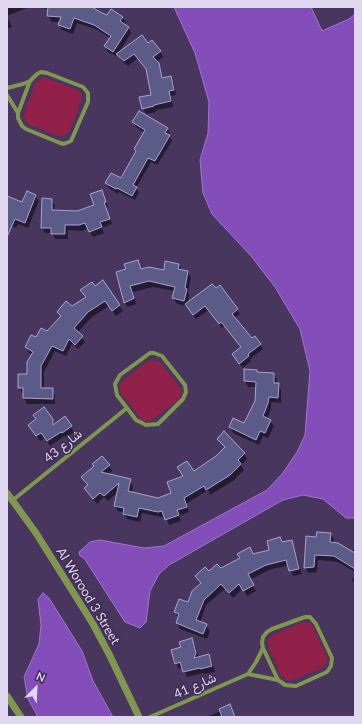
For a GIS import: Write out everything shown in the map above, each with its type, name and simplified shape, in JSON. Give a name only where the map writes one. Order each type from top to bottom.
[{"type":"street","points":[[7,95],[18,113],[20,122],[26,129],[64,144],[72,141],[74,138],[88,102],[88,94],[83,87],[46,73],[36,74],[30,81],[18,113]]},
{"type":"street","points":[[7,88],[30,81]]},
{"type":"street","points":[[154,352],[159,354],[185,385],[186,396],[158,424],[152,425],[141,423],[136,420],[127,408],[117,395],[115,384],[117,379],[120,374],[146,355],[154,352]]},
{"type":"street","name":"شارع 43","points":[[12,500],[127,408]]},
{"type":"street","name":"Al Worood 3 Street","points":[[7,493],[36,533],[93,624],[139,717]]},
{"type":"street","points":[[263,648],[248,674],[278,680],[285,685],[296,686],[327,672],[332,662],[332,658],[314,620],[305,617],[267,632],[263,637],[263,648],[278,680]]},
{"type":"street","name":"شارع 41","points":[[150,717],[248,674]]},
{"type":"street","points":[[7,696],[22,717]]},
{"type":"shaded area","points":[[174,7],[311,7],[322,31],[349,19],[355,14],[355,518],[346,518],[323,499],[303,495],[283,500],[169,565],[159,574],[150,591],[146,622],[140,628],[125,622],[84,558],[80,556],[79,552],[90,542],[100,540],[144,548],[164,546],[267,490],[282,474],[297,452],[305,435],[310,371],[300,329],[275,287],[251,256],[212,214],[203,193],[200,160],[208,133],[209,102],[195,53]]},
{"type":"shaded area","points":[[42,78],[46,78],[78,90],[81,93],[81,102],[70,130],[63,136],[58,136],[28,124],[23,117],[35,83]]},
{"type":"shaded area","points":[[152,360],[160,362],[181,389],[182,393],[177,401],[153,419],[144,421],[120,392],[120,383],[148,361]]},
{"type":"shaded area","points":[[43,593],[49,598],[82,651],[93,681],[113,717],[36,717],[37,715],[28,699],[24,677],[39,644],[41,625],[38,599]]},
{"type":"shaded area","points":[[302,622],[310,623],[313,626],[327,657],[327,661],[322,668],[290,681],[281,676],[268,646],[268,642],[269,638],[273,635]]},
{"type":"building","points":[[48,7],[92,7],[107,15],[111,9],[123,17],[120,21],[129,27],[113,52],[104,46],[111,36],[94,25],[74,18],[70,29],[58,25],[61,17],[47,16]]},
{"type":"building","points":[[142,35],[148,43],[152,40],[161,51],[153,57],[159,63],[162,78],[171,76],[174,90],[169,91],[171,101],[142,109],[139,97],[151,95],[146,69],[134,54],[124,61],[116,54]]},
{"type":"building","points":[[139,111],[168,128],[165,133],[170,135],[155,161],[148,158],[133,185],[137,187],[132,196],[105,183],[111,173],[121,178],[136,151],[134,149],[145,130],[132,122]]},
{"type":"building","points":[[102,190],[106,202],[104,202],[110,219],[100,222],[102,227],[89,232],[85,223],[79,225],[65,225],[65,234],[51,234],[51,228],[41,228],[42,198],[52,199],[52,210],[77,211],[94,205],[90,194]]},
{"type":"building","points":[[27,191],[36,195],[25,223],[15,219],[7,237],[7,196],[22,202]]},
{"type":"building","points":[[138,260],[141,269],[149,267],[164,270],[165,261],[179,264],[178,269],[188,271],[185,288],[187,289],[184,301],[172,298],[175,287],[149,281],[130,286],[134,298],[124,303],[116,272],[126,269],[124,264]]},
{"type":"building","points":[[103,280],[120,305],[112,311],[105,301],[88,312],[74,328],[83,336],[75,345],[69,339],[63,351],[52,346],[41,366],[41,388],[53,388],[53,399],[23,398],[23,388],[18,388],[18,374],[27,374],[27,362],[33,352],[25,347],[31,335],[36,337],[41,328],[47,331],[61,316],[57,312],[66,301],[72,306],[86,297],[80,290],[92,282],[95,286]]},
{"type":"building","points":[[212,284],[216,288],[220,285],[238,309],[232,314],[252,338],[255,336],[261,344],[248,354],[249,356],[239,364],[232,354],[241,347],[221,322],[219,324],[205,306],[193,315],[185,304]]},
{"type":"building","points":[[244,369],[257,370],[257,372],[274,373],[274,383],[279,383],[278,398],[269,397],[263,416],[271,420],[265,433],[260,431],[256,440],[229,427],[233,418],[244,423],[255,401],[256,382],[244,381]]},
{"type":"building","points":[[44,407],[53,419],[53,425],[65,416],[72,426],[47,441],[41,433],[36,436],[28,425],[36,419],[33,415]]},
{"type":"building","points":[[224,431],[245,453],[238,460],[241,464],[230,475],[206,490],[204,486],[184,498],[187,507],[177,510],[179,515],[165,520],[162,511],[158,512],[139,508],[137,517],[123,514],[124,508],[114,506],[119,483],[104,496],[100,493],[93,499],[84,488],[88,485],[81,477],[94,466],[92,464],[102,456],[110,465],[101,472],[131,479],[128,491],[158,498],[171,493],[167,482],[183,476],[177,467],[187,461],[194,471],[216,456],[225,447],[217,439]]},
{"type":"building","points":[[317,532],[331,533],[330,542],[338,543],[355,553],[355,569],[334,556],[315,555],[314,567],[304,568],[306,536],[316,537]]},
{"type":"building","points":[[280,537],[282,542],[292,540],[299,569],[289,571],[286,560],[266,565],[248,574],[254,585],[243,591],[239,584],[229,593],[221,584],[204,600],[196,620],[207,624],[203,634],[176,623],[179,614],[174,612],[179,599],[188,602],[192,591],[201,583],[195,576],[205,567],[209,571],[217,564],[221,568],[240,558],[237,554],[250,547],[253,554],[269,550],[267,541]]},
{"type":"building","points":[[192,638],[196,653],[194,658],[209,654],[212,666],[183,672],[180,662],[175,664],[171,650],[181,647],[179,642]]},
{"type":"building","points":[[230,704],[235,717],[222,717],[219,709]]}]
